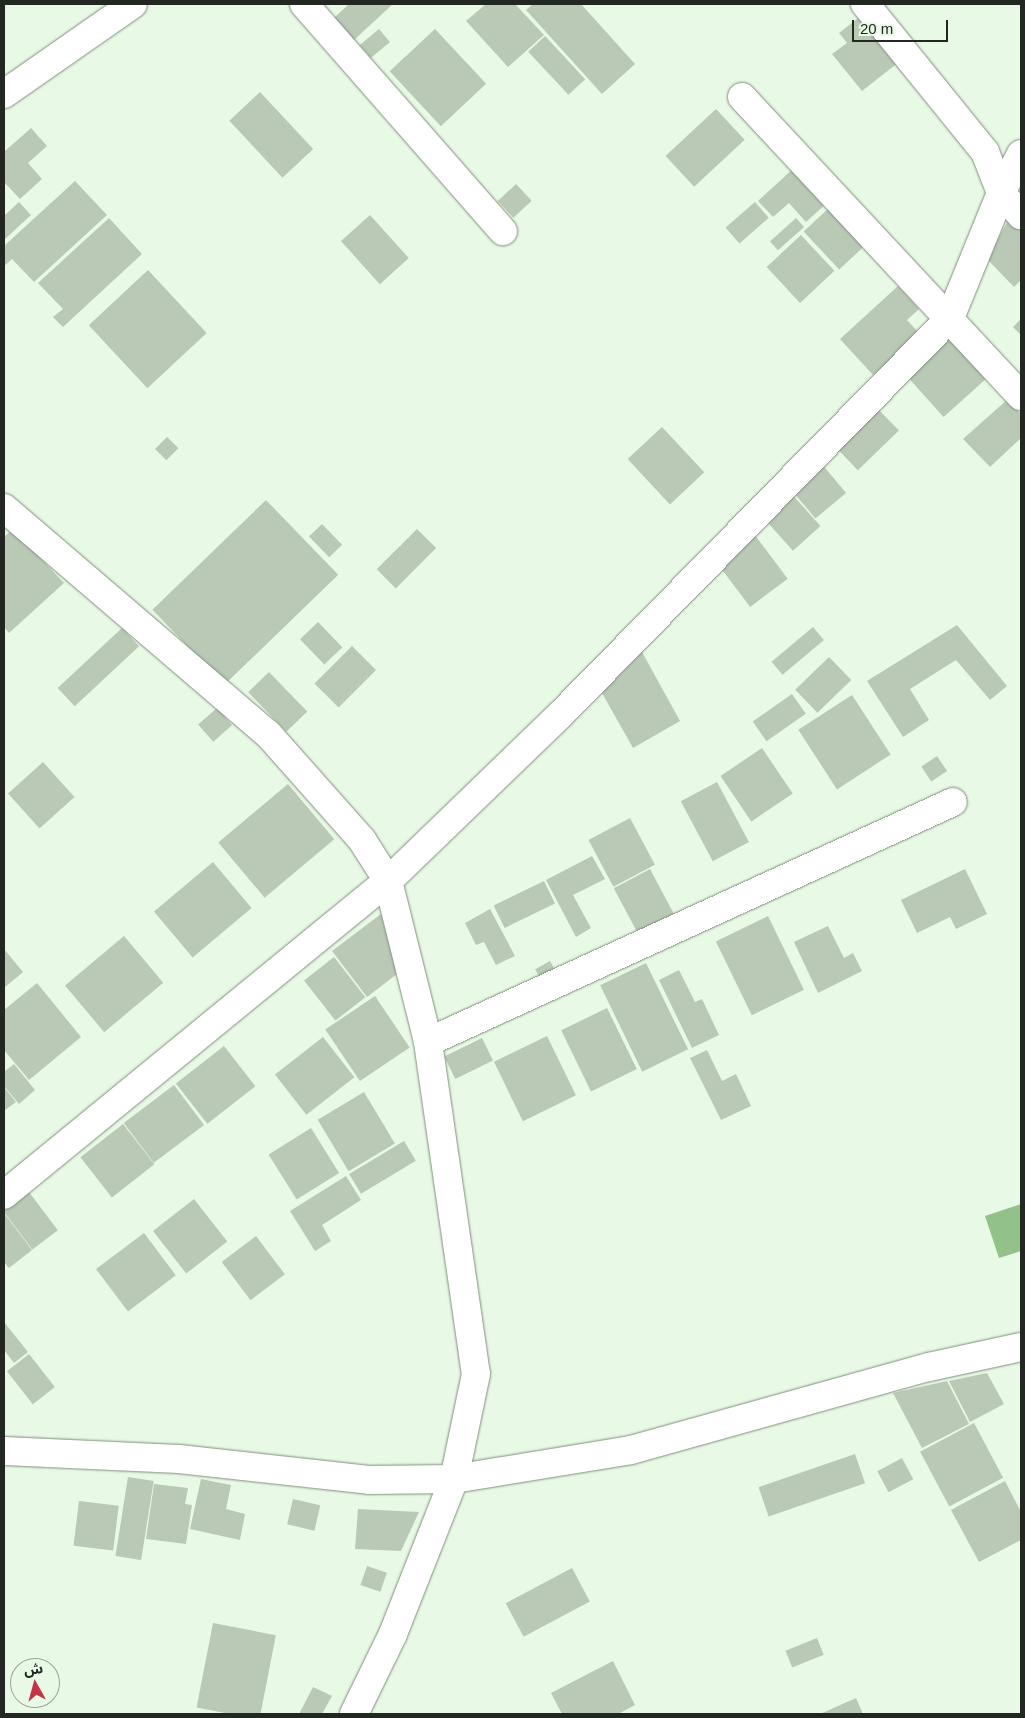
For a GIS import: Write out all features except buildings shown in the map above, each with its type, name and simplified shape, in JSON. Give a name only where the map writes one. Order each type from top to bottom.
[{"type":"street","points":[[4,94],[133,4]]},
{"type":"street","points":[[304,4],[503,231]]},
{"type":"street","points":[[865,4],[986,152],[1001,193],[1021,215]]},
{"type":"street","points":[[742,96],[1021,396]]},
{"type":"street","points":[[4,1195],[388,881],[561,714],[950,318],[1001,193],[1021,154]]},
{"type":"street","points":[[4,508],[268,734],[362,840],[388,881],[428,1042],[476,1374],[454,1479],[393,1634],[354,1714]]},
{"type":"street","points":[[428,1042],[953,802]]},
{"type":"street","points":[[4,1451],[179,1459],[369,1480],[454,1479],[631,1450],[929,1367],[1021,1347]]},
{"type":"shaded area","points":[[1021,1204],[1021,1251],[999,1258],[985,1216]]}]
